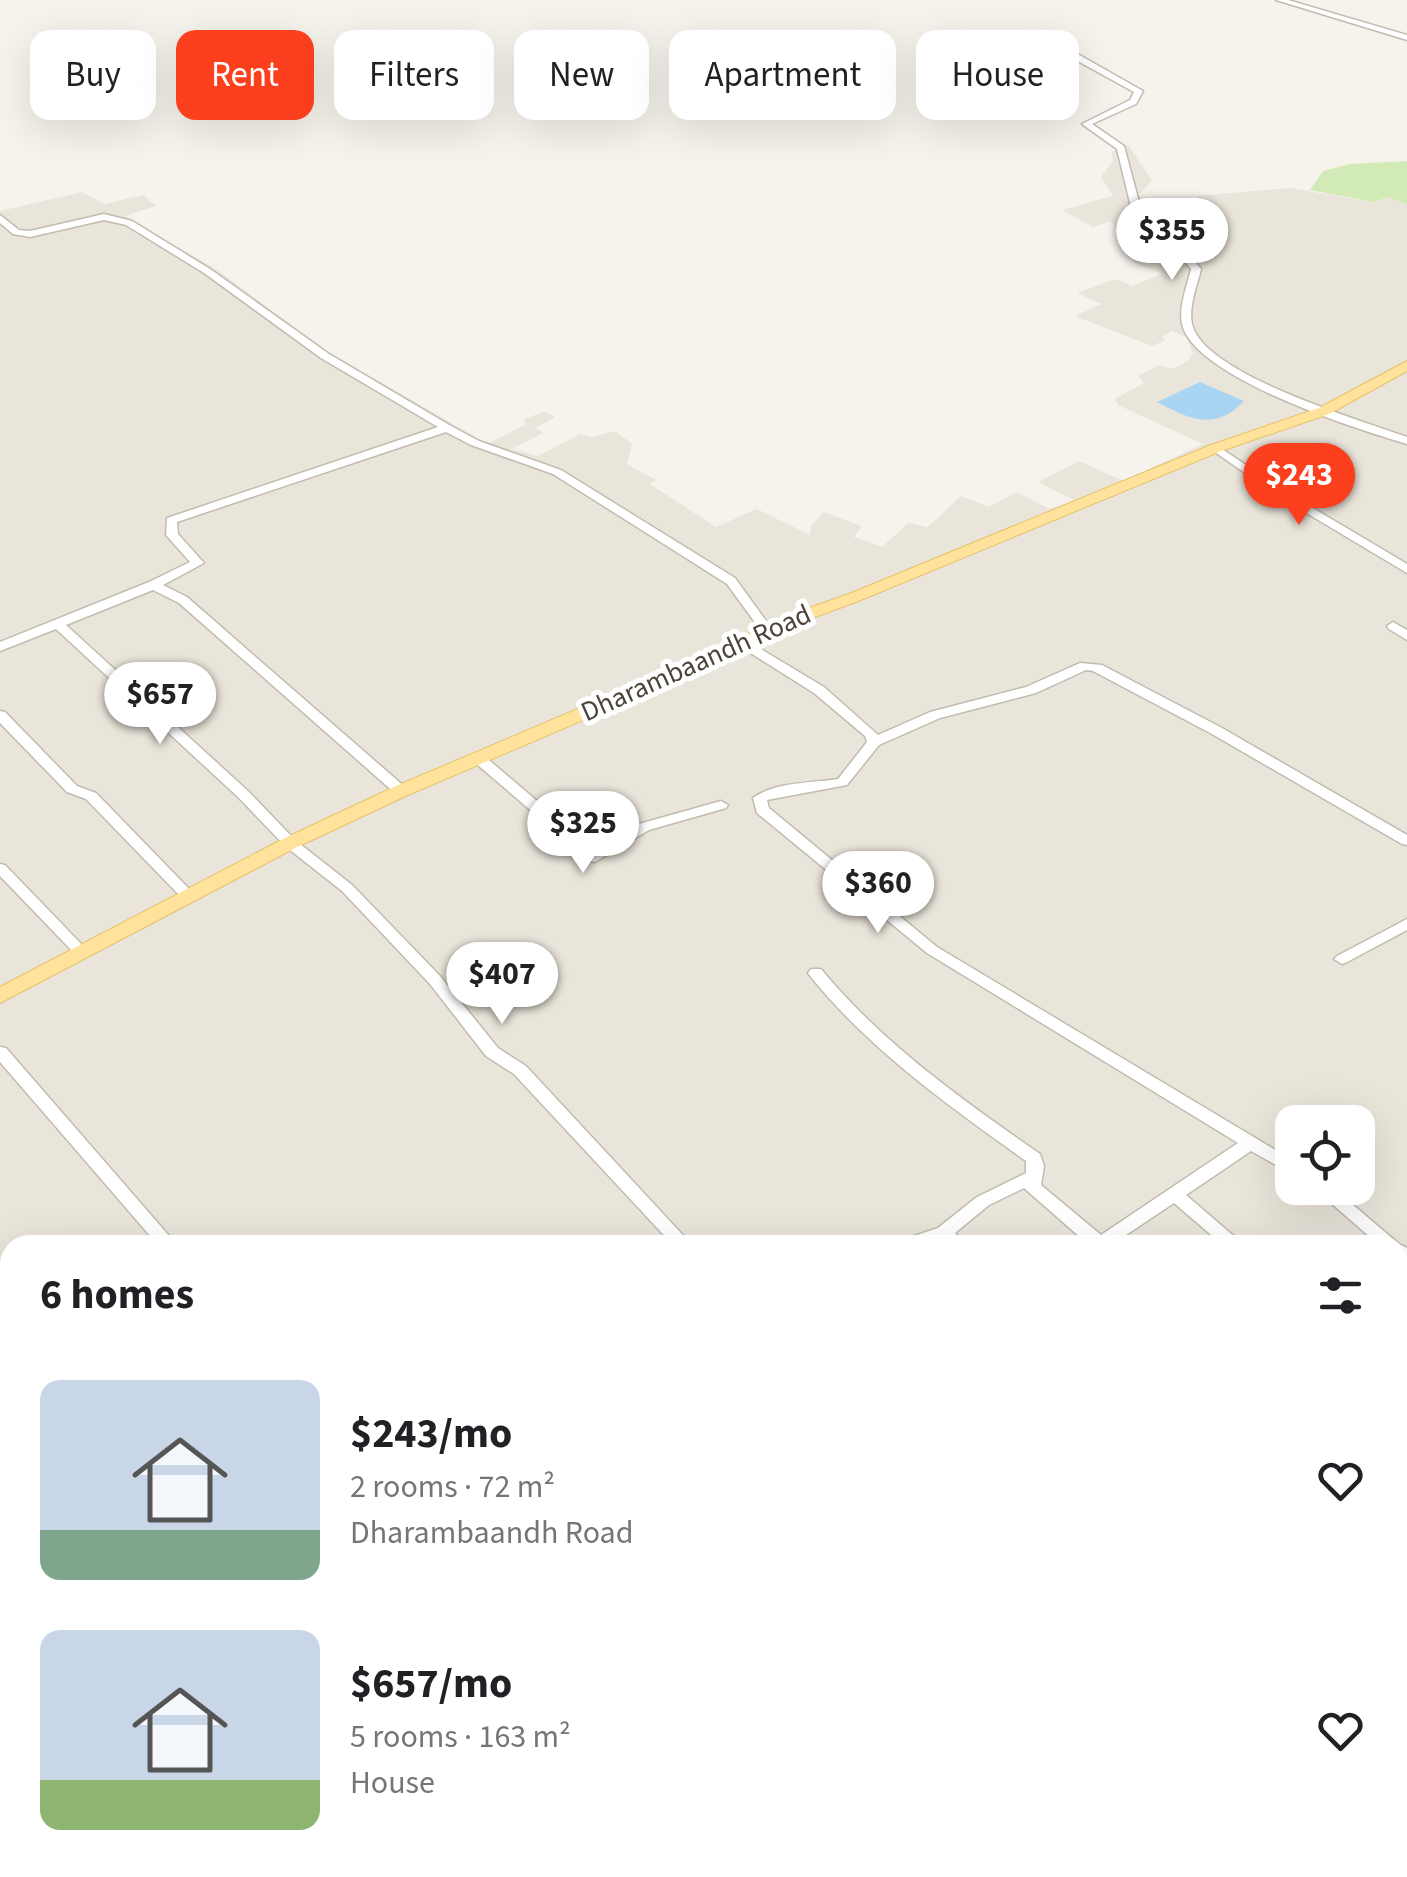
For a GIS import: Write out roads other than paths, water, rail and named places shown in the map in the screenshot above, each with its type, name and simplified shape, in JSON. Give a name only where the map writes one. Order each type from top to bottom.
[{"type":"main road","name":"Dharambaandh Road","points":[[0,996],[290,843],[400,791],[746,644],[766,629],[856,597],[1216,448],[1324,410],[1407,366]]},
{"type":"street","points":[[1280,0],[1407,38]]},
{"type":"street","points":[[1079,58],[1139,91],[1133,102],[1086,124],[1121,148],[1136,207],[1196,269],[1187,306],[1189,330],[1201,349],[1233,372],[1407,441]]},
{"type":"street","points":[[0,218],[16,232],[30,234],[104,216],[129,223],[207,271],[325,356],[446,428],[475,443],[557,472],[690,554],[731,581],[766,629]]},
{"type":"street","points":[[0,648],[153,585],[198,562],[172,535],[171,520],[446,428]]},
{"type":"street","points":[[1216,448],[1282,494],[1407,569]]},
{"type":"street","points":[[153,585],[182,600],[400,791]]},
{"type":"street","points":[[57,624],[244,794],[290,843],[347,888],[435,980],[492,1052],[520,1070],[674,1235]]},
{"type":"street","points":[[1393,626],[1407,636]]},
{"type":"street","points":[[746,644],[819,690],[871,734],[874,742]]},
{"type":"street","points":[[1275,1157],[947,960],[850,886],[762,810],[760,798],[842,782],[874,742],[935,715],[1031,690],[1085,666],[1097,668],[1217,730],[1407,841]]},
{"type":"street","points":[[0,715],[72,789],[91,796],[189,897]]},
{"type":"street","points":[[478,758],[595,858],[644,828],[720,805]]},
{"type":"street","points":[[0,868],[82,953]]},
{"type":"street","points":[[1342,959],[1407,924]]},
{"type":"street","points":[[816,973],[842,1005],[950,1099],[1034,1158],[1032,1187],[1088,1235]]},
{"type":"street","points":[[0,1052],[159,1235]]},
{"type":"street","points":[[1115,1235],[1252,1142]]},
{"type":"street","points":[[953,1235],[983,1201],[1031,1178]]},
{"type":"street","points":[[1174,1194],[1223,1235]]},
{"type":"street","points":[[1343,1205],[1380,1235]]},
{"type":"water","points":[[1200,382],[1244,401],[1223,417],[1212,419],[1191,417],[1157,402]]}]
